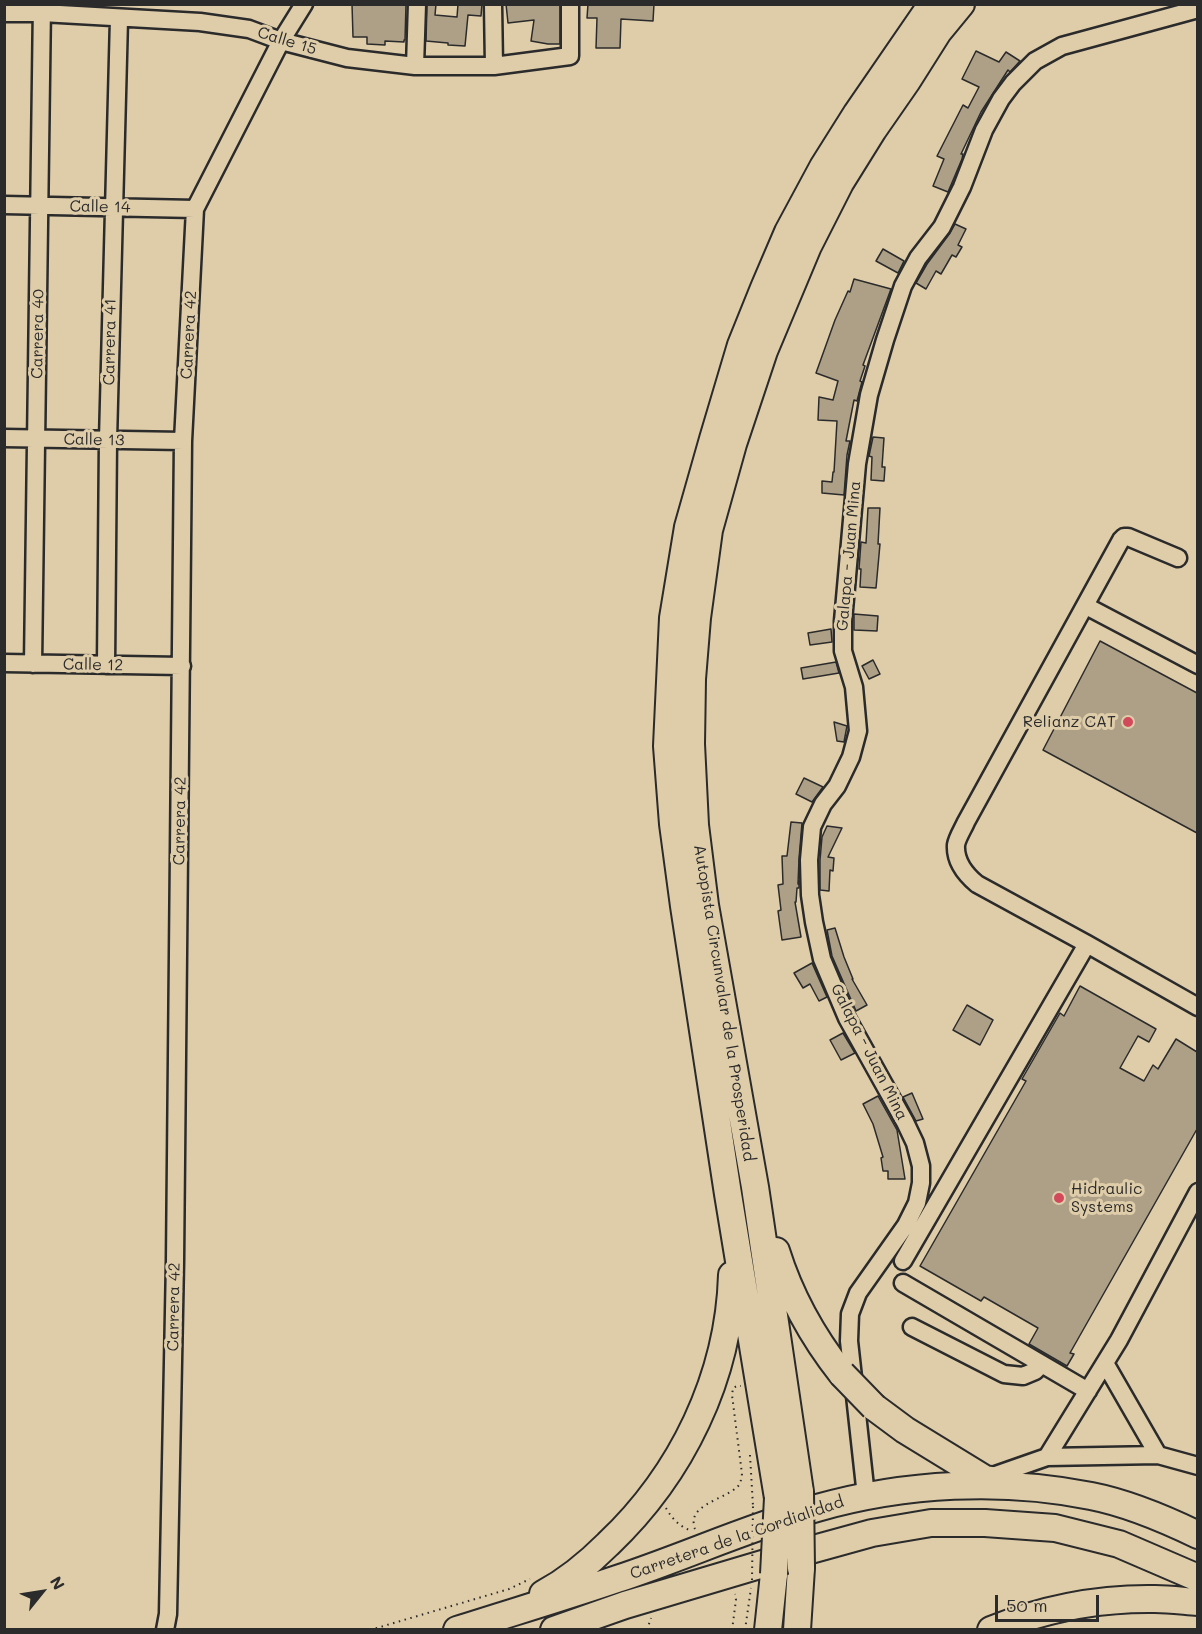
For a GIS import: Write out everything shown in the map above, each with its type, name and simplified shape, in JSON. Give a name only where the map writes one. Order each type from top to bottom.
[{"type":"highway","name":"Autopista Circunvalar de la Prosperidad","points":[[797,1629],[801,1568],[789,1495],[728,1194],[684,906],[669,784],[667,746],[673,618],[688,527],[741,345],[788,232],[857,113],[932,4]]},
{"type":"highway","name":"Autopista Circunvalar de la Prosperidad","points":[[768,1629],[763,1577],[789,1495],[755,1188],[705,905],[695,825],[691,744],[692,679],[697,618],[709,530],[733,444],[764,351],[808,246],[840,183],[873,130],[938,32],[961,4]]},
{"type":"highway","points":[[755,1188],[784,1275],[805,1322],[842,1374],[874,1407],[905,1430],[985,1479],[1047,1488]]},
{"type":"highway","points":[[505,1614],[550,1590],[591,1560],[614,1539],[660,1486],[687,1442],[708,1396],[723,1347],[728,1317],[733,1245],[728,1194]]},
{"type":"highway","name":"Carretera de la Cordialidad","points":[[457,1629],[617,1579],[816,1508],[867,1496],[930,1488],[979,1485],[1047,1488],[1115,1503],[1197,1535]]},
{"type":"highway","name":"Carretera de la Cordialidad","points":[[554,1629],[804,1552],[872,1533],[931,1523],[985,1523],[1055,1528],[1119,1544],[1197,1578]]},
{"type":"highway","points":[[990,1629],[1019,1618],[1064,1607],[1110,1600],[1156,1599],[1197,1602]]},
{"type":"street","name":"Carrera 42","points":[[166,1627],[175,1261],[183,441],[195,209],[281,41],[304,4]]},
{"type":"street","points":[[415,66],[417,4]]},
{"type":"street","points":[[493,4],[494,66]]},
{"type":"street","name":"Calle 15","points":[[4,13],[42,9],[119,19],[200,22],[249,29],[281,41],[348,57],[415,66],[494,66],[570,56],[570,4]]},
{"type":"street","name":"Carrera 40","points":[[33,664],[42,9]]},
{"type":"street","name":"Galapa - Juan Mina","points":[[867,1496],[849,1341],[850,1314],[858,1293],[912,1214],[919,1193],[921,1166],[915,1143],[905,1122],[847,1018],[822,959],[813,922],[808,860],[812,827],[823,804],[837,786],[851,757],[858,731],[854,687],[843,651],[843,621],[857,464],[870,395],[903,286],[918,258],[942,227],[962,188],[984,130],[1001,99],[1013,83],[1035,61],[1062,46],[1197,9]]},
{"type":"street","name":"Carrera 41","points":[[106,665],[108,440],[119,19]]},
{"type":"street","name":"Calle 14","points":[[4,204],[195,209]]},
{"type":"street","name":"Calle 13","points":[[4,438],[183,441]]},
{"type":"street","points":[[1178,558],[1128,537],[1121,540],[956,844],[958,860],[967,875],[977,884],[1197,1007]]},
{"type":"street","points":[[1086,606],[1197,665]]},
{"type":"street","name":"Calle 12","points":[[4,663],[182,666]]},
{"type":"street","points":[[903,1261],[1087,944]]},
{"type":"street","points":[[1047,1457],[1119,1341],[1197,1192]]},
{"type":"street","points":[[903,1283],[1088,1391]]},
{"type":"street","points":[[912,1327],[1004,1374],[1023,1376],[1035,1371],[1042,1364]]},
{"type":"street","points":[[1105,1363],[1158,1455]]},
{"type":"street","points":[[985,1479],[1047,1457],[1158,1455],[1197,1466]]},
{"type":"path","points":[[695,1532],[693,1520],[696,1514],[736,1488],[741,1481],[732,1395],[734,1388],[740,1386],[744,1388]]},
{"type":"path","points":[[746,1629],[763,1577],[753,1506],[750,1450]]},
{"type":"building","points":[[352,4],[406,4],[404,42],[385,41],[385,45],[367,44],[367,37],[353,37]]},
{"type":"building","points":[[427,4],[436,4],[435,15],[457,17],[458,4],[482,4],[481,16],[468,15],[465,46],[426,41]]},
{"type":"building","points":[[506,4],[560,4],[560,44],[531,41],[534,20],[508,23]]},
{"type":"building","points":[[588,4],[654,4],[653,21],[621,19],[620,48],[596,48],[597,18],[587,18]]},
{"type":"building","points":[[976,51],[999,62],[1006,52],[1020,61],[1010,72],[1008,70],[981,112],[961,154],[963,154],[962,159],[948,192],[933,186],[944,159],[937,156],[963,105],[968,108],[979,87],[962,79]]},
{"type":"building","points":[[955,224],[966,229],[958,245],[962,247],[956,257],[952,255],[941,274],[936,271],[926,289],[916,283]]},
{"type":"building","points":[[883,249],[904,261],[898,273],[876,261]]},
{"type":"building","points":[[854,279],[891,289],[863,365],[865,366],[857,401],[854,400],[846,441],[850,441],[844,495],[822,493],[822,481],[832,482],[837,421],[818,420],[819,397],[833,400],[838,381],[816,373],[835,320],[848,291],[850,292]]},
{"type":"building","points":[[873,437],[884,438],[882,467],[885,467],[884,481],[871,480],[872,457],[869,456]]},
{"type":"building","points":[[868,508],[880,508],[876,588],[860,587],[861,542],[866,543]]},
{"type":"building","points":[[854,614],[878,616],[877,631],[854,630]]},
{"type":"building","points":[[831,629],[832,642],[810,645],[808,633]]},
{"type":"building","name":"Relianz CAT","points":[[1100,641],[1197,693],[1197,833],[1043,750]]},
{"type":"building","points":[[873,660],[880,674],[869,679],[862,666]]},
{"type":"building","points":[[836,662],[839,673],[803,679],[801,668]]},
{"type":"building","points":[[834,722],[847,726],[844,742],[837,741]]},
{"type":"building","points":[[804,778],[823,787],[812,802],[796,794]]},
{"type":"building","points":[[791,822],[802,823],[799,888],[797,888],[795,902],[801,937],[782,940],[778,911],[781,910],[778,885],[783,884],[782,856],[787,856]]},
{"type":"building","points":[[827,826],[842,828],[828,857],[834,858],[833,871],[830,870],[829,891],[820,890],[822,837]]},
{"type":"building","points":[[835,928],[852,979],[867,1005],[856,1011],[832,956],[827,930]]},
{"type":"building","points":[[812,963],[827,997],[819,1001],[810,984],[803,988],[794,973]]},
{"type":"building","name":"Hidraulic Systems","points":[[1080,986],[1156,1029],[1149,1042],[1138,1036],[1120,1068],[1144,1081],[1153,1065],[1158,1069],[1176,1039],[1197,1052],[1197,1129],[1070,1353],[1074,1354],[1067,1366],[1029,1344],[1038,1328],[984,1297],[981,1301],[920,1266],[1026,1081],[1022,1079],[1060,1013],[1064,1016]]},
{"type":"building","points":[[967,1005],[993,1020],[980,1045],[953,1030]]},
{"type":"building","points":[[843,1033],[855,1053],[841,1060],[830,1040]]},
{"type":"building","points":[[912,1093],[923,1119],[916,1121],[903,1097]]},
{"type":"building","points":[[878,1096],[897,1130],[905,1179],[888,1179],[888,1171],[883,1171],[881,1158],[883,1157],[873,1124],[863,1104]]},
{"type":"place","name":"Relianz CAT","points":[[1128,722]]},
{"type":"place","name":"Hidraulic Systems","points":[[1059,1198]]}]
